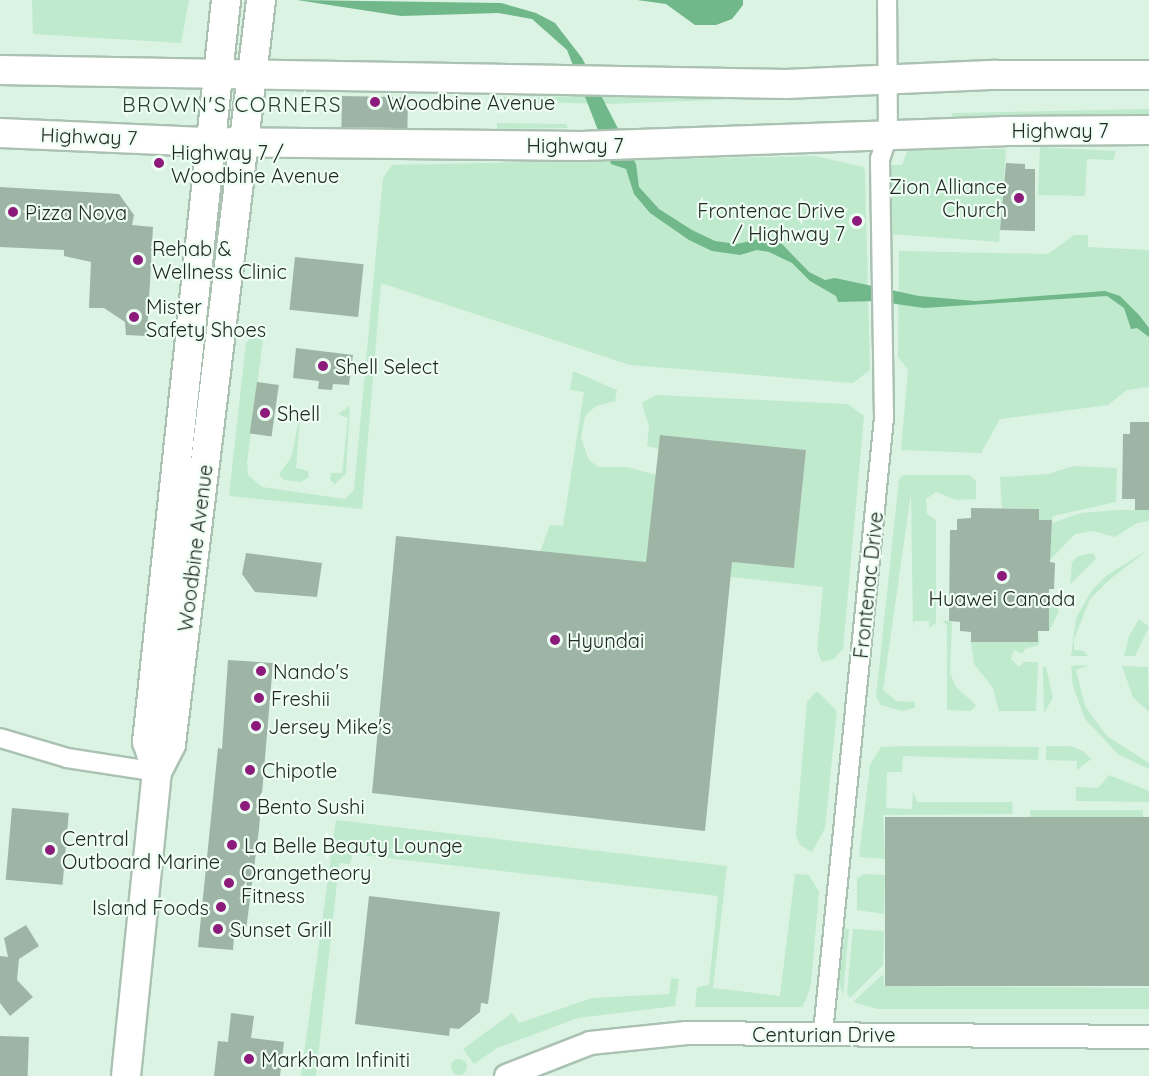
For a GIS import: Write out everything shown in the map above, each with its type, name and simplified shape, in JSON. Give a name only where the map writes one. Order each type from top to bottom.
[{"type":"main road","name":"Woodbine Avenue","points":[[157,772],[147,742],[177,439],[202,250],[208,142],[226,0]]},
{"type":"main road","name":"Woodbine Avenue","points":[[126,1076],[157,772],[171,744],[242,141],[261,0]]},
{"type":"main road","points":[[0,70],[786,84],[888,79],[1149,75]]},
{"type":"main road","name":"Highway 7","points":[[0,133],[208,142],[632,146],[888,136],[1149,130]]},
{"type":"street","name":"Frontenac Drive","points":[[823,1033],[884,417],[880,159],[888,136],[887,0]]},
{"type":"street","points":[[0,738],[66,758],[157,772]]},
{"type":"street","name":"Centurian Drive","points":[[506,1076],[559,1053],[619,1038],[686,1033],[1149,1037]]},
{"type":"shaded area","points":[[32,0],[189,0],[181,43],[33,34]]},
{"type":"shaded area","points":[[297,0],[501,3],[536,13],[555,23],[582,58],[636,164],[639,187],[659,209],[692,230],[715,241],[737,244],[763,238],[782,244],[809,272],[825,280],[835,278],[919,296],[975,301],[1105,291],[1120,296],[1139,315],[1149,328],[1149,337],[1137,328],[1131,329],[1124,308],[1107,296],[924,308],[875,301],[838,302],[836,296],[810,281],[792,263],[769,252],[757,250],[740,255],[712,251],[689,240],[650,213],[634,194],[626,169],[611,164],[567,50],[532,19],[498,13],[401,16]]},
{"type":"shaded area","points":[[637,0],[743,0],[743,5],[732,19],[716,25],[695,25],[666,4]]},
{"type":"shaded area","points":[[845,95],[607,104],[495,101],[497,97]]},
{"type":"shaded area","points":[[1149,109],[1149,115],[951,117],[953,113]]},
{"type":"shaded area","points":[[497,123],[566,124],[568,128],[497,129]]},
{"type":"shaded area","points":[[1040,147],[1116,151],[1113,160],[1087,159],[1085,196],[1038,195]]},
{"type":"shaded area","points":[[1006,149],[999,242],[891,234],[891,165],[902,165],[908,150]]},
{"type":"shaded area","points":[[815,156],[864,167],[870,370],[853,383],[630,365],[381,283],[362,509],[229,496],[246,343],[255,334],[263,340],[247,463],[248,475],[262,487],[345,499],[354,490],[383,178],[392,165]]},
{"type":"shaded area","points":[[1074,235],[1088,235],[1088,247],[1149,250],[1149,387],[1127,390],[1108,405],[1000,419],[981,453],[901,450],[908,370],[898,357],[899,251],[1048,254]]},
{"type":"shaded area","points":[[573,371],[617,390],[615,401],[596,406],[585,416],[581,438],[589,460],[598,467],[627,467],[656,475],[655,563],[540,552],[550,525],[563,526],[584,392],[570,390]]},
{"type":"shaded area","points":[[656,395],[848,404],[864,416],[843,649],[834,659],[822,662],[817,650],[823,587],[731,577],[731,570],[724,569],[725,561],[794,568],[806,450],[661,435],[659,449],[647,446],[649,427],[642,403]]},
{"type":"shaded area","points":[[350,406],[346,474],[335,484],[330,480],[331,473],[342,473],[348,418],[338,414]]},
{"type":"shaded area","points":[[300,416],[296,468],[308,471],[309,477],[301,482],[284,480],[279,474],[291,458]]},
{"type":"shaded area","points":[[1073,466],[1117,468],[1116,502],[1053,516],[1052,520],[1039,520],[1039,509],[1002,508],[1000,477],[1049,474]]},
{"type":"shaded area","points":[[903,475],[970,475],[976,481],[976,499],[956,500],[936,492],[926,499],[927,514],[936,520],[936,623],[929,628],[929,621],[914,621],[913,627],[911,493],[883,690],[896,701],[915,702],[915,708],[901,711],[881,705],[876,697],[899,479]]},
{"type":"shaded area","points":[[1149,510],[1149,521],[1137,523],[1115,537],[1093,531],[1075,534],[1050,560],[1052,523],[1081,513]]},
{"type":"shaded area","points":[[1149,549],[1109,580],[1090,599],[1074,639],[1074,650],[1084,651],[1088,656],[1071,656],[1076,618],[1092,590],[1106,576]]},
{"type":"shaded area","points":[[1093,553],[1096,559],[1070,584],[1072,562],[1078,556]]},
{"type":"shaded area","points":[[1049,593],[1053,594],[1059,611],[1049,631]]},
{"type":"shaded area","points":[[1139,619],[1149,627],[1135,656],[1124,656],[1129,636]]},
{"type":"shaded area","points":[[942,620],[952,622],[950,672],[955,686],[976,705],[971,711],[947,710],[947,625]]},
{"type":"shaded area","points":[[1040,631],[1039,645],[1025,649],[1022,654],[1014,650],[1011,659],[1019,667],[1024,662],[1038,662],[1036,711],[999,711],[993,688],[974,664],[971,642],[1038,642]]},
{"type":"shaded area","points":[[1089,665],[1076,670],[1085,706],[1107,736],[1149,763],[1149,769],[1118,754],[1085,719],[1073,686],[1071,666]]},
{"type":"shaded area","points":[[1122,666],[1148,667],[1149,712],[1133,697]]},
{"type":"shaded area","points":[[1043,667],[1046,667],[1053,698],[1044,713]]},
{"type":"shaded area","points":[[817,691],[837,711],[825,828],[812,852],[800,845],[796,835],[807,702]]},
{"type":"shaded area","points":[[1046,746],[1070,746],[1083,751],[1091,759],[1077,770],[1077,761],[1046,760]]},
{"type":"shaded area","points":[[881,747],[1039,747],[1038,760],[903,756],[902,772],[887,772],[886,808],[912,809],[913,791],[917,802],[1012,802],[1013,814],[883,815],[885,859],[859,857],[870,765]]},
{"type":"shaded area","points":[[1109,775],[1149,791],[1149,802],[1076,801],[1076,787],[1098,788]]},
{"type":"shaded area","points":[[1030,810],[1143,810],[1143,817],[1030,817]]},
{"type":"shaded area","points":[[336,820],[727,866],[713,988],[780,996],[795,874],[809,875],[819,892],[811,984],[806,999],[802,1007],[695,1007],[697,987],[709,985],[718,896],[353,854],[350,864],[339,863],[316,1076],[301,1076]]},
{"type":"shaded area","points":[[864,874],[885,875],[884,914],[857,910],[857,879]]},
{"type":"shaded area","points":[[845,929],[849,929],[843,994],[839,982]]},
{"type":"shaded area","points":[[853,929],[884,931],[883,965],[850,998],[847,993]]},
{"type":"shaded area","points":[[883,974],[884,986],[1149,988],[1149,1009],[877,1009],[853,1002]]},
{"type":"shaded area","points":[[671,978],[679,979],[675,1006],[578,1018],[497,1048],[474,1064],[463,1049],[512,1013],[519,1023],[592,998],[669,994]]},
{"type":"shaded area","points":[[459,1059],[467,1067],[459,1075],[451,1067]]},
{"type":"building","points":[[342,96],[408,97],[407,128],[341,127]]},
{"type":"building","name":"Zion Alliance Church","points":[[1006,163],[1025,164],[1025,169],[1035,169],[1035,231],[1000,230]]},
{"type":"building","points":[[0,187],[119,194],[134,215],[132,225],[153,227],[147,336],[126,335],[125,322],[104,308],[89,308],[91,262],[64,256],[64,250],[0,247]]},
{"type":"building","points":[[295,257],[364,264],[358,317],[289,310]]},
{"type":"building","name":"Shell Select","points":[[296,348],[353,355],[349,385],[333,384],[332,390],[318,389],[319,381],[293,378]]},
{"type":"building","name":"Shell","points":[[257,382],[279,385],[272,437],[250,433]]},
{"type":"building","points":[[1130,422],[1149,422],[1149,510],[1135,510],[1135,499],[1122,499],[1123,434],[1130,434]]},
{"type":"building","name":"Hyundai","points":[[660,435],[806,450],[794,568],[732,562],[705,831],[372,793],[396,536],[646,562]]},
{"type":"building","name":"Huawei Canada","points":[[971,508],[1039,509],[1039,520],[1052,520],[1050,562],[1055,563],[1054,589],[1049,589],[1049,631],[1038,631],[1038,642],[971,642],[971,632],[960,631],[960,622],[949,621],[950,530],[957,530],[957,519],[971,518]]},
{"type":"building","points":[[246,553],[322,563],[317,597],[255,592],[242,574]]},
{"type":"building","points":[[228,660],[273,663],[259,829],[245,938],[234,937],[233,950],[198,947],[218,748],[222,749]]},
{"type":"building","points":[[12,808],[69,813],[63,885],[6,880]]},
{"type":"building","points":[[885,817],[1149,817],[1149,986],[885,986]]},
{"type":"building","points":[[369,896],[500,912],[488,1004],[481,1003],[480,1012],[459,1029],[450,1028],[449,1036],[355,1024]]},
{"type":"building","points":[[26,925],[39,946],[19,959],[17,980],[33,997],[10,1016],[0,1003],[0,956],[8,957],[4,938]]},
{"type":"building","name":"Markham Infiniti","points":[[231,1013],[254,1016],[251,1038],[284,1042],[280,1076],[214,1076],[218,1041],[228,1042]]},
{"type":"building","points":[[0,1036],[29,1037],[28,1076],[0,1076]]},
{"type":"place","name":"Woodbine Avenue","points":[[375,102]]},
{"type":"place","name":"Highway 7 / Woodbine Avenue","points":[[159,163]]},
{"type":"place","name":"Zion Alliance Church","points":[[1019,198]]},
{"type":"place","name":"Pizza Nova","points":[[13,212]]},
{"type":"place","name":"Frontenac Drive / Highway 7","points":[[857,221]]},
{"type":"place","name":"Rehab & Wellness Clinic","points":[[138,260]]},
{"type":"place","name":"Mister Safety Shoes","points":[[134,317]]},
{"type":"place","name":"Shell Select","points":[[323,366]]},
{"type":"place","name":"Shell","points":[[265,413]]},
{"type":"place","name":"Huawei Canada","points":[[1002,576]]},
{"type":"place","name":"Hyundai","points":[[555,640]]},
{"type":"place","name":"Nando's","points":[[261,671]]},
{"type":"place","name":"Freshii","points":[[259,698]]},
{"type":"place","name":"Jersey Mike's","points":[[256,726]]},
{"type":"place","name":"Chipotle","points":[[250,770]]},
{"type":"place","name":"Bento Sushi","points":[[245,806]]},
{"type":"place","name":"La Belle Beauty Lounge","points":[[232,845]]},
{"type":"place","name":"Central Outboard Marine","points":[[50,850]]},
{"type":"place","name":"Orangetheory Fitness","points":[[229,883]]},
{"type":"place","name":"Island Foods","points":[[221,907]]},
{"type":"place","name":"Sunset Grill","points":[[218,929]]},
{"type":"place","name":"Markham Infiniti","points":[[249,1059]]},
{"type":"district","name":"BROWN'S CORNERS","points":[[232,104]]}]
